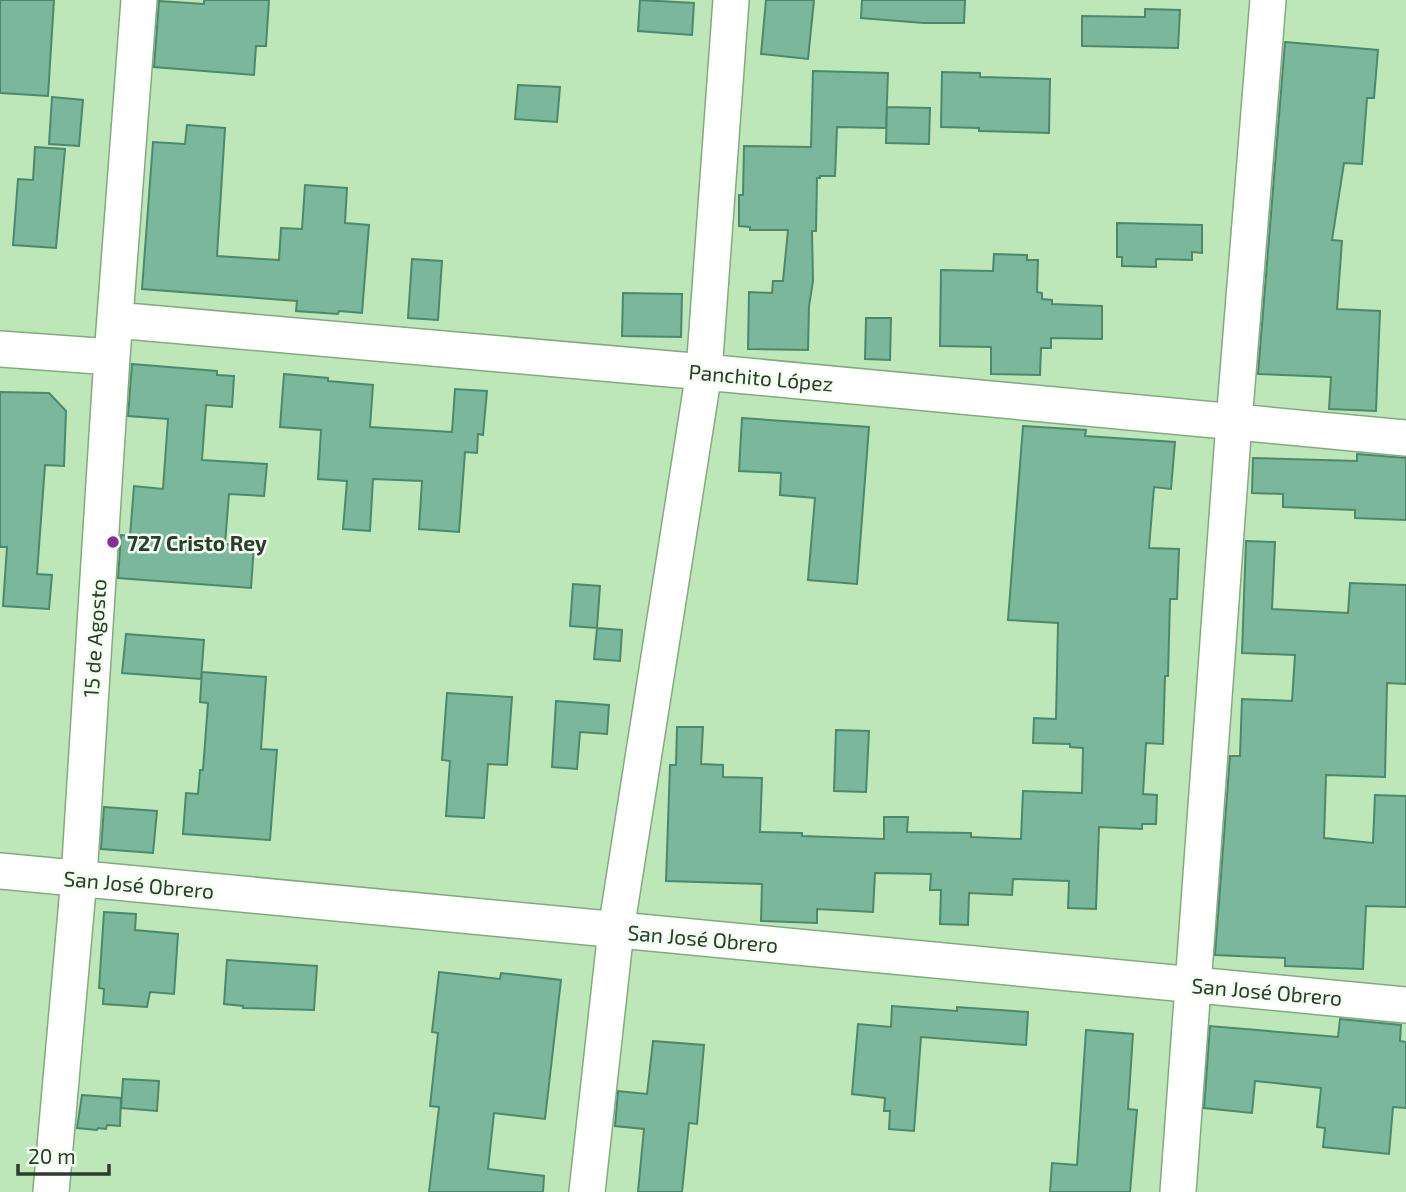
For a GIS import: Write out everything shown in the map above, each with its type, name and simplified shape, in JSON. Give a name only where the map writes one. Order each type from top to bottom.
[{"type":"street","name":"15 de Agosto","points":[[51,1192],[79,878],[112,357],[139,0]]},
{"type":"street","points":[[587,1192],[616,930],[704,372],[731,0]]},
{"type":"street","points":[[1178,1192],[1234,422],[1268,0]]},
{"type":"street","name":"Panchito López","points":[[116,320],[1406,438]]},
{"type":"street","points":[[0,349],[112,357]]},
{"type":"street","name":"San José Obrero","points":[[0,871],[1406,1005]]},
{"type":"building","points":[[0,0],[54,0],[48,96],[0,93]]},
{"type":"building","points":[[204,0],[269,0],[266,46],[256,46],[254,75],[154,67],[159,1],[204,4]]},
{"type":"building","points":[[640,0],[694,3],[692,35],[638,31]]},
{"type":"building","points":[[766,0],[814,0],[808,59],[761,54]]},
{"type":"building","points":[[862,0],[965,0],[964,23],[861,18]]},
{"type":"building","points":[[1145,9],[1180,10],[1178,48],[1082,46],[1082,16],[1145,17]]},
{"type":"building","points":[[1285,42],[1378,50],[1374,98],[1367,98],[1362,164],[1344,163],[1332,240],[1342,241],[1337,309],[1380,311],[1376,411],[1329,409],[1331,377],[1258,374]]},
{"type":"building","points":[[813,71],[888,73],[886,128],[837,127],[835,176],[817,178],[816,231],[812,231],[813,281],[809,306],[808,350],[748,349],[749,292],[772,293],[773,281],[783,281],[788,230],[750,230],[750,227],[739,226],[744,146],[811,147]]},
{"type":"building","points":[[942,72],[980,73],[980,77],[1050,79],[1049,133],[941,127]]},
{"type":"building","points":[[518,85],[560,87],[557,122],[515,119]]},
{"type":"building","points":[[52,97],[83,100],[79,146],[49,144]]},
{"type":"building","points":[[887,107],[930,108],[929,144],[886,143]]},
{"type":"building","points":[[187,125],[225,128],[217,256],[279,260],[281,228],[302,229],[305,185],[347,188],[345,223],[369,225],[362,313],[296,311],[297,301],[142,289],[153,142],[185,144]]},
{"type":"building","points":[[35,147],[65,149],[56,248],[13,245],[18,179],[33,180]]},
{"type":"building","points":[[1117,223],[1202,225],[1202,253],[1192,252],[1192,260],[1156,259],[1156,267],[1122,266],[1122,257],[1117,257]]},
{"type":"building","points":[[994,254],[1027,255],[1027,260],[1038,260],[1037,292],[1042,293],[1042,299],[1052,300],[1052,304],[1102,306],[1102,339],[1051,338],[1051,348],[1041,348],[1040,375],[991,374],[991,347],[940,346],[941,270],[993,271]]},
{"type":"building","points":[[412,259],[442,261],[438,320],[408,318]]},
{"type":"building","points":[[623,293],[682,294],[681,337],[622,336]]},
{"type":"building","points":[[866,318],[891,318],[890,360],[865,359]]},
{"type":"building","points":[[132,364],[217,371],[217,375],[234,376],[232,407],[206,405],[202,460],[267,464],[264,496],[229,494],[225,544],[254,546],[251,588],[118,578],[121,535],[130,536],[134,486],[163,489],[168,419],[128,416]]},
{"type":"building","points":[[284,374],[373,385],[370,427],[452,432],[455,389],[487,391],[483,435],[478,434],[477,453],[465,452],[459,532],[419,529],[422,481],[373,479],[370,531],[343,529],[347,481],[318,479],[321,430],[280,427]]},
{"type":"building","points":[[0,392],[49,393],[66,411],[64,466],[45,465],[37,574],[52,575],[49,609],[3,606],[7,547],[0,547]]},
{"type":"building","points":[[742,418],[869,427],[857,584],[808,580],[815,498],[780,495],[781,473],[739,471]]},
{"type":"building","points":[[1023,426],[1086,430],[1085,436],[1175,442],[1171,489],[1154,487],[1149,548],[1179,549],[1177,599],[1170,599],[1163,744],[1146,743],[1143,794],[1157,795],[1156,824],[1142,824],[1142,829],[1099,827],[1096,909],[1068,908],[1069,881],[1013,879],[1012,895],[969,893],[968,925],[940,924],[941,890],[930,890],[931,874],[875,873],[873,912],[817,909],[817,923],[761,921],[762,884],[666,881],[670,765],[676,765],[677,727],[703,727],[701,764],[723,765],[723,777],[762,778],[760,832],[884,839],[884,817],[908,817],[907,832],[971,833],[971,837],[1021,839],[1023,791],[1082,793],[1083,748],[1070,747],[1070,744],[1033,743],[1034,718],[1056,719],[1058,623],[1008,620]]},
{"type":"building","points":[[1357,454],[1406,458],[1406,520],[1355,518],[1355,510],[1283,507],[1283,494],[1252,493],[1253,458],[1357,461]]},
{"type":"building","points":[[1246,541],[1275,542],[1272,609],[1348,613],[1350,583],[1406,585],[1406,684],[1387,683],[1385,777],[1326,775],[1324,838],[1373,843],[1375,795],[1406,796],[1406,907],[1366,906],[1363,969],[1285,966],[1285,958],[1215,955],[1230,756],[1240,756],[1242,699],[1292,701],[1295,655],[1242,653]]},
{"type":"building","points":[[573,584],[600,586],[597,628],[570,626]]},
{"type":"building","points":[[597,628],[622,630],[620,661],[594,659]]},
{"type":"building","points":[[126,634],[204,640],[201,679],[122,673]]},
{"type":"building","points":[[202,672],[266,677],[261,749],[277,750],[270,840],[183,834],[186,793],[198,794],[200,770],[203,770],[208,703],[200,702]]},
{"type":"building","points":[[447,693],[512,697],[507,765],[488,764],[484,818],[446,816],[450,761],[442,760]]},
{"type":"building","points":[[556,701],[609,705],[607,734],[580,732],[577,769],[552,767]]},
{"type":"building","points":[[836,730],[869,731],[866,792],[834,791]]},
{"type":"building","points":[[104,807],[157,811],[153,853],[101,849]]},
{"type":"building","points":[[104,912],[136,914],[135,930],[178,934],[174,994],[150,992],[147,1007],[103,1004],[104,989],[99,988]]},
{"type":"building","points":[[227,960],[317,966],[314,1010],[243,1008],[224,1004]]},
{"type":"building","points":[[439,972],[500,979],[501,973],[561,980],[545,1119],[494,1113],[488,1169],[544,1176],[543,1192],[429,1192],[439,1107],[430,1106],[438,1033],[432,1032]]},
{"type":"building","points":[[892,1006],[957,1011],[957,1007],[1028,1012],[1026,1045],[921,1037],[914,1131],[889,1129],[890,1111],[884,1111],[885,1098],[852,1094],[858,1024],[891,1027]]},
{"type":"building","points":[[1340,1019],[1401,1025],[1400,1041],[1406,1042],[1406,1108],[1393,1107],[1389,1154],[1323,1147],[1325,1128],[1317,1127],[1321,1088],[1255,1081],[1252,1113],[1204,1108],[1210,1026],[1338,1037]]},
{"type":"building","points":[[1086,1030],[1133,1034],[1128,1109],[1137,1110],[1130,1192],[1050,1192],[1052,1163],[1077,1165]]},
{"type":"building","points":[[653,1041],[704,1045],[697,1124],[689,1123],[682,1192],[638,1192],[644,1129],[615,1126],[618,1091],[647,1094]]},
{"type":"building","points":[[123,1079],[159,1081],[157,1111],[121,1108]]},
{"type":"building","points":[[82,1095],[121,1098],[120,1126],[107,1125],[106,1129],[97,1130],[77,1128]]},
{"type":"place","name":"727 Cristo Rey","points":[[113,542]]}]
